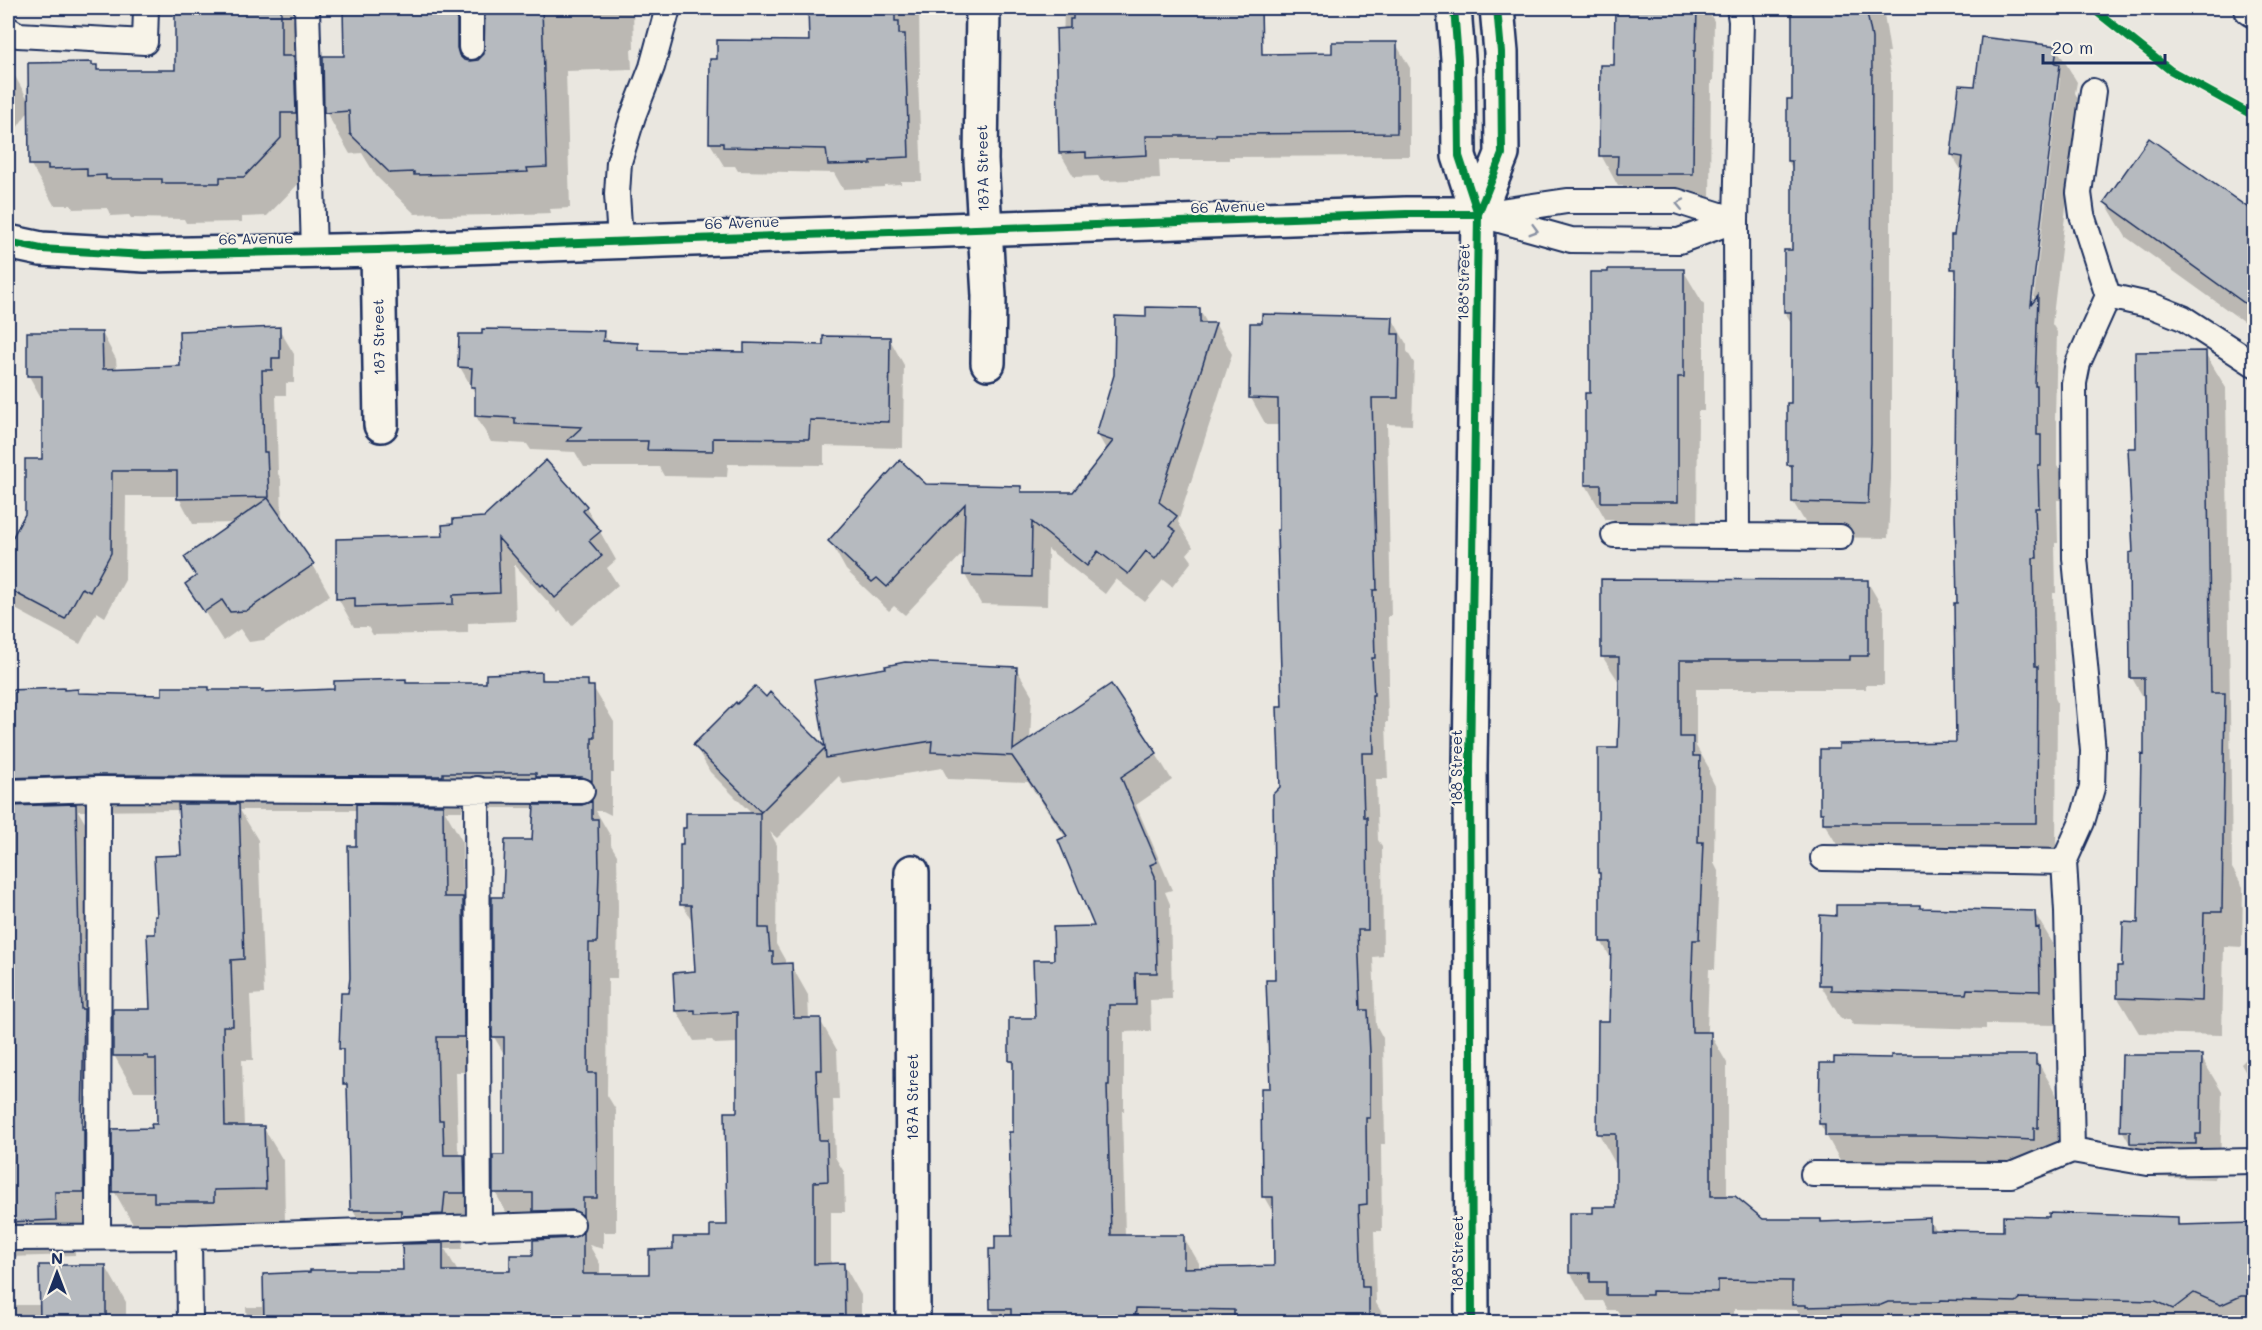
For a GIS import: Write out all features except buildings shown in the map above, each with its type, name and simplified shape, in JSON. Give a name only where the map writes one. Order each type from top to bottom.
[{"type":"street","name":"187A Street","points":[[983,8],[981,160],[989,296],[988,363]]},
{"type":"street","name":"188 Street","points":[[1454,8],[1458,59],[1459,156],[1478,214],[1470,766],[1472,1323]]},
{"type":"street","name":"188 Street","points":[[1478,214],[1502,154],[1501,52],[1497,8]]},
{"type":"street","name":"66 Avenue","points":[[8,242],[41,249],[134,255],[314,252],[1406,214],[1478,214]]},
{"type":"street","name":"187 Street","points":[[378,250],[381,425]]},
{"type":"street","name":"187A Street","points":[[912,873],[913,1323]]},
{"type":"lane","points":[[8,29],[18,35],[145,42],[146,8]]},
{"type":"lane","points":[[307,8],[314,252]]},
{"type":"lane","points":[[471,8],[471,47]]},
{"type":"lane","points":[[620,241],[617,194],[619,162],[633,116],[652,67],[668,8]]},
{"type":"lane","points":[[1737,536],[1736,220],[1741,21],[1739,8]]},
{"type":"lane","points":[[2072,1150],[2064,862],[2082,822],[2092,788],[2093,751],[2075,558],[2074,383],[2078,363],[2108,296],[2082,215],[2079,193],[2092,91]]},
{"type":"lane","points":[[1478,214],[1567,201],[1676,201],[1736,220]]},
{"type":"lane","points":[[1478,214],[1571,240],[1679,241],[1736,220]]},
{"type":"lane","points":[[2108,296],[2152,306],[2182,318],[2254,364]]},
{"type":"lane","points":[[1614,535],[1840,537]]},
{"type":"lane","points":[[98,1237],[99,789]]},
{"type":"lane","points":[[8,792],[99,789],[582,790]]},
{"type":"lane","points":[[477,789],[478,1228]]},
{"type":"lane","points":[[1823,858],[2064,862]]},
{"type":"lane","points":[[1813,1174],[2011,1175],[2072,1150],[2148,1163],[2254,1161]]},
{"type":"lane","points":[[8,1238],[189,1237],[572,1224]]},
{"type":"lane","points":[[189,1237],[190,1323]]},
{"type":"cycle path","points":[[1454,8],[1458,59],[1459,156],[1478,214],[1470,766],[1472,1322]]},
{"type":"cycle path","points":[[1478,214],[1502,154],[1501,52],[1497,8]]},
{"type":"cycle path","points":[[2092,8],[2170,70],[2254,116]]},
{"type":"cycle path","points":[[8,242],[41,249],[145,255],[378,250],[1406,214],[1478,214]]}]
